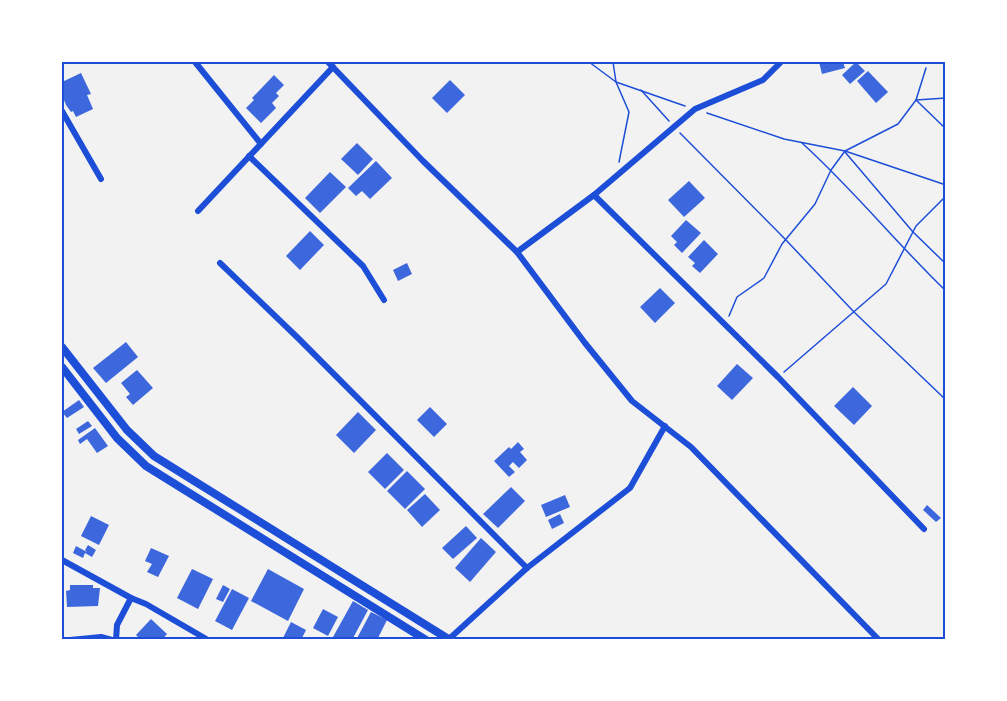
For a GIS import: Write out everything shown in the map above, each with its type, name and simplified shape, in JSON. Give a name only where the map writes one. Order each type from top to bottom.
[{"type":"street","points":[[195,62],[261,144]]},
{"type":"street","points":[[517,252],[594,195],[695,109],[763,80],[781,62]]},
{"type":"street","points":[[198,211],[261,144],[330,64],[423,161],[517,252],[632,401],[691,447],[879,639]]},
{"type":"street","points":[[62,111],[101,179]]},
{"type":"street","points":[[249,156],[363,266],[384,300]]},
{"type":"street","points":[[594,195],[778,377],[924,529]]},
{"type":"street","points":[[220,263],[527,568]]},
{"type":"street","points":[[62,347],[127,430],[154,456],[450,639],[527,568],[630,488],[665,426]]},
{"type":"street","points":[[62,367],[117,438],[146,466],[426,639]]},
{"type":"street","points":[[62,560],[208,639]]},
{"type":"street","points":[[70,639],[101,637],[114,639],[117,625],[131,598]]},
{"type":"path","points":[[589,62],[616,82],[784,139],[844,152],[945,185]]},
{"type":"path","points":[[613,62],[616,82],[629,112],[616,177]]},
{"type":"path","points":[[725,325],[736,297],[764,278],[786,239],[815,204],[831,170],[844,152],[898,124],[916,100],[926,68]]},
{"type":"path","points":[[641,90],[674,127],[786,239],[854,312],[945,400]]},
{"type":"path","points":[[916,100],[945,98]]},
{"type":"path","points":[[916,100],[945,129]]},
{"type":"path","points":[[801,143],[831,170],[945,291]]},
{"type":"path","points":[[844,152],[913,232],[945,264]]},
{"type":"path","points":[[778,377],[886,284],[913,232],[945,196]]},
{"type":"building","points":[[819,62],[843,62],[845,68],[822,74]]},
{"type":"building","points":[[856,62],[865,71],[850,84],[842,75]]},
{"type":"building","points":[[868,71],[888,92],[876,103],[857,81]]},
{"type":"building","points":[[81,73],[91,94],[87,95],[93,109],[76,117],[66,105],[62,95],[62,82]]},
{"type":"building","points":[[274,75],[284,85],[276,93],[279,96],[272,103],[276,108],[261,123],[246,108],[254,100],[252,98]]},
{"type":"building","points":[[450,80],[465,95],[447,113],[432,98]]},
{"type":"building","points":[[357,143],[373,159],[358,175],[341,159]]},
{"type":"building","points":[[376,161],[392,178],[370,199],[362,191],[356,196],[348,188]]},
{"type":"building","points":[[330,172],[346,187],[320,213],[305,198]]},
{"type":"building","points":[[689,181],[705,198],[684,217],[668,200]]},
{"type":"building","points":[[686,220],[701,233],[682,253],[674,245],[677,242],[671,236]]},
{"type":"building","points":[[310,231],[324,245],[300,270],[286,256]]},
{"type":"building","points":[[704,240],[718,254],[700,273],[692,266],[695,263],[688,257]]},
{"type":"building","points":[[407,263],[412,274],[398,281],[393,270]]},
{"type":"building","points":[[660,288],[675,303],[655,323],[640,307]]},
{"type":"building","points":[[126,342],[138,357],[106,383],[93,368]]},
{"type":"building","points":[[737,364],[753,378],[732,400],[717,386]]},
{"type":"building","points":[[137,370],[153,388],[133,405],[126,397],[130,394],[121,383]]},
{"type":"building","points":[[853,387],[872,406],[854,425],[834,406]]},
{"type":"building","points":[[79,400],[84,407],[67,418],[62,412]]},
{"type":"building","points":[[430,407],[447,424],[434,437],[417,420]]},
{"type":"building","points":[[358,412],[376,430],[354,453],[336,435]]},
{"type":"building","points":[[88,421],[92,426],[79,434],[76,429]]},
{"type":"building","points":[[95,428],[108,446],[97,453],[87,439],[80,444],[78,440]]},
{"type":"building","points":[[518,442],[524,449],[520,452],[527,460],[519,468],[513,462],[509,466],[515,472],[509,477],[494,461]]},
{"type":"building","points":[[387,453],[404,470],[385,489],[368,472]]},
{"type":"building","points":[[407,471],[425,489],[405,509],[387,491]]},
{"type":"building","points":[[511,487],[525,501],[498,528],[483,514]]},
{"type":"building","points":[[425,494],[440,510],[422,527],[407,510]]},
{"type":"building","points":[[565,495],[570,507],[546,517],[541,505]]},
{"type":"building","points":[[927,505],[941,518],[936,522],[923,510]]},
{"type":"building","points":[[560,514],[564,523],[552,529],[548,520]]},
{"type":"building","points":[[91,516],[109,525],[99,545],[81,536]]},
{"type":"building","points":[[466,526],[477,538],[453,559],[442,548]]},
{"type":"building","points":[[481,538],[496,552],[470,582],[455,568]]},
{"type":"building","points":[[88,545],[96,550],[92,557],[85,553],[83,558],[73,553],[76,546],[87,552],[85,550]]},
{"type":"building","points":[[151,548],[169,556],[158,577],[147,572],[152,564],[145,561]]},
{"type":"building","points":[[192,569],[213,579],[198,609],[177,598]]},
{"type":"building","points":[[268,569],[304,589],[288,621],[251,601]]},
{"type":"building","points":[[70,585],[93,585],[93,588],[100,588],[98,606],[67,607],[66,591],[70,590]]},
{"type":"building","points":[[223,585],[230,589],[223,602],[216,599]]},
{"type":"building","points":[[232,589],[249,598],[232,630],[215,621]]},
{"type":"building","points":[[353,601],[368,610],[352,640],[337,640],[333,637]]},
{"type":"building","points":[[323,609],[338,617],[328,636],[313,628]]},
{"type":"building","points":[[371,612],[387,620],[377,640],[356,640]]},
{"type":"building","points":[[151,619],[167,634],[162,640],[141,640],[136,635]]},
{"type":"building","points":[[291,622],[306,630],[301,640],[282,640]]}]
